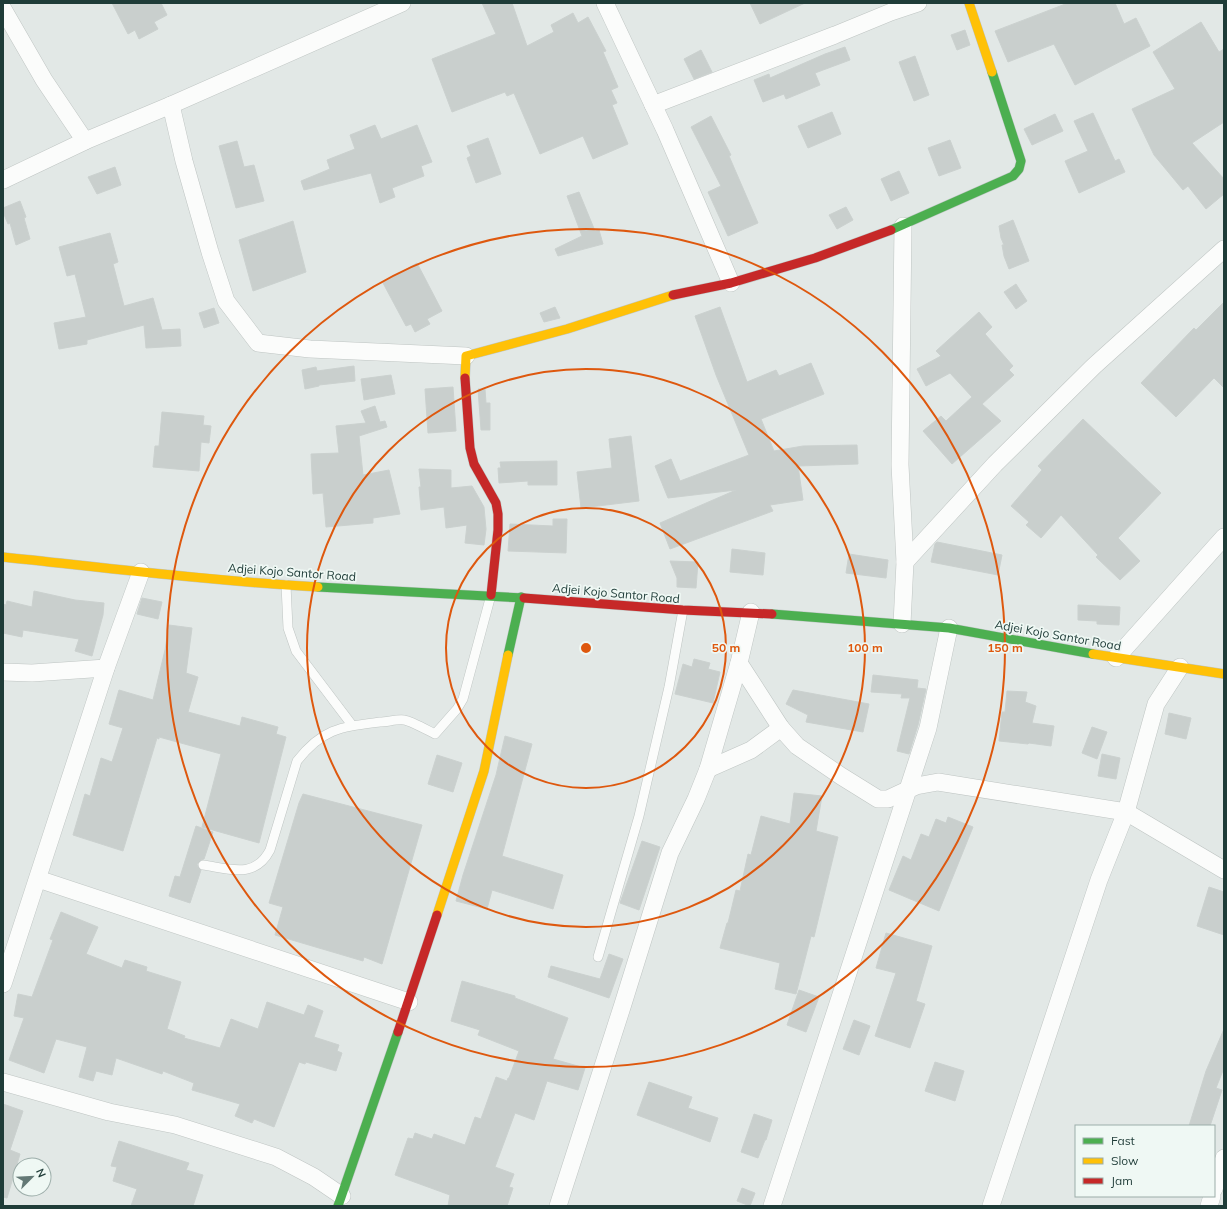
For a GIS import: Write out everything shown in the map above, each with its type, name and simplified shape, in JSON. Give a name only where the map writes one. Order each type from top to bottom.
[{"type":"street","points":[[3,180],[85,140],[171,105],[402,3]]},
{"type":"street","points":[[605,3],[653,105],[731,283]]},
{"type":"street","points":[[653,105],[891,12],[918,3]]},
{"type":"street","points":[[171,105],[184,161],[210,252],[226,301],[258,343],[310,349],[466,356],[567,329],[666,296],[731,283],[814,258],[903,226],[1013,176],[1019,169],[1021,161],[969,3]]},
{"type":"street","points":[[3,9],[44,80],[85,140]]},
{"type":"street","points":[[902,624],[905,562],[900,465],[903,226]]},
{"type":"street","points":[[905,562],[995,464],[1094,366],[1224,249]]},
{"type":"street","points":[[466,356],[466,390],[470,448],[474,464],[496,503],[498,514],[498,530],[491,595]]},
{"type":"street","points":[[1116,658],[1224,537]]},
{"type":"street","name":"Adjei Kojo Santor Road","points":[[3,557],[141,572],[286,585],[491,595],[683,610],[751,612],[949,628],[1116,658],[1224,674]]},
{"type":"street","points":[[3,984],[106,668],[141,572]]},
{"type":"street","points":[[3,1082],[109,1112],[176,1125],[276,1157],[314,1177],[340,1201],[409,1002],[484,771],[521,597]]},
{"type":"street","points":[[558,1206],[670,853],[696,799],[708,769],[739,663],[751,612]]},
{"type":"street","points":[[772,1206],[928,728],[949,628]]},
{"type":"street","points":[[739,663],[781,728],[797,746],[878,799],[888,799],[916,786],[938,782],[1126,812],[1224,870]]},
{"type":"street","points":[[991,1206],[1099,880],[1126,812],[1156,704],[1180,667]]},
{"type":"street","points":[[3,672],[32,674],[106,668]]},
{"type":"street","points":[[708,769],[751,750],[781,728]]},
{"type":"street","points":[[38,879],[409,1002]]},
{"type":"street","points":[[1215,1186],[1224,1158]]},
{"type":"lane","points":[[286,585],[288,628],[296,651],[352,725]]},
{"type":"lane","points":[[203,865],[239,871],[259,865],[266,858],[270,850],[297,760],[318,738],[352,725],[404,720],[435,734],[457,709],[463,699],[491,595]]},
{"type":"lane","points":[[598,956],[639,816],[669,687],[683,610]]},
{"type":"building","points":[[112,3],[161,3],[167,15],[154,22],[158,29],[139,39],[135,30],[128,34]]},
{"type":"building","points":[[482,3],[512,3],[527,46],[554,32],[551,25],[573,13],[578,23],[588,17],[606,51],[603,52],[618,87],[611,90],[617,103],[612,105],[628,144],[593,159],[583,136],[540,154],[514,93],[507,96],[505,92],[452,112],[432,59],[496,34]]},
{"type":"building","points":[[750,3],[805,3],[760,24]]},
{"type":"building","points":[[1068,3],[1115,3],[1124,24],[1136,18],[1150,46],[1075,85],[1054,44],[1008,62],[995,31]]},
{"type":"building","points":[[1201,22],[1219,52],[1224,49],[1224,122],[1192,143],[1224,179],[1224,194],[1206,209],[1188,186],[1183,190],[1154,155],[1132,109],[1175,89],[1153,52]]},
{"type":"building","points":[[965,30],[970,45],[957,50],[951,35]]},
{"type":"building","points":[[845,47],[850,60],[815,73],[820,85],[786,99],[784,94],[763,102],[754,80],[769,74],[770,78]]},
{"type":"building","points":[[701,50],[712,72],[694,79],[684,59]]},
{"type":"building","points":[[915,56],[929,95],[914,101],[899,62]]},
{"type":"building","points":[[832,112],[841,134],[808,148],[798,126]]},
{"type":"building","points":[[1093,113],[1115,161],[1119,159],[1125,172],[1079,193],[1065,161],[1088,151],[1074,121]]},
{"type":"building","points":[[1055,114],[1063,131],[1032,145],[1024,129]]},
{"type":"building","points":[[711,116],[731,155],[729,156],[758,223],[728,236],[708,192],[721,186],[691,127]]},
{"type":"building","points":[[375,125],[381,139],[417,125],[432,162],[421,166],[424,176],[392,188],[395,197],[380,203],[371,173],[304,190],[301,181],[330,169],[327,160],[355,149],[350,135]]},
{"type":"building","points":[[488,138],[501,174],[476,183],[467,158],[471,156],[467,146]]},
{"type":"building","points":[[950,140],[961,168],[939,176],[928,148]]},
{"type":"building","points":[[237,141],[244,167],[254,165],[264,201],[236,208],[219,146]]},
{"type":"building","points":[[115,167],[121,185],[97,194],[88,177]]},
{"type":"building","points":[[899,171],[909,193],[891,201],[881,179]]},
{"type":"building","points":[[579,192],[595,231],[599,230],[603,244],[558,256],[555,249],[582,236],[567,196]]},
{"type":"building","points":[[20,201],[26,217],[24,218],[30,239],[16,245],[10,223],[8,224],[3,208]]},
{"type":"building","points":[[846,207],[853,220],[837,229],[829,215]]},
{"type":"building","points":[[1013,220],[1029,261],[1009,269],[1004,256],[1002,245],[1004,245],[999,226]]},
{"type":"building","points":[[293,221],[306,272],[253,291],[239,240]]},
{"type":"building","points":[[110,233],[118,262],[113,264],[124,306],[153,298],[162,330],[180,329],[181,346],[146,348],[144,325],[87,340],[87,344],[59,349],[54,323],[86,317],[75,274],[67,276],[59,247]]},
{"type":"building","points":[[417,263],[442,311],[427,319],[430,324],[415,332],[411,324],[406,326],[383,283]]},
{"type":"building","points":[[1016,284],[1027,301],[1016,309],[1004,292]]},
{"type":"building","points":[[1224,302],[1224,388],[1214,378],[1176,417],[1141,383],[1194,328],[1196,330]]},
{"type":"building","points":[[555,307],[560,318],[544,322],[540,313]]},
{"type":"building","points":[[720,307],[747,382],[776,370],[779,376],[811,363],[824,394],[761,419],[774,451],[803,446],[857,445],[858,464],[798,466],[803,500],[770,505],[773,511],[670,549],[660,523],[736,490],[668,498],[655,466],[671,459],[680,481],[749,455],[716,375],[695,316]]},
{"type":"building","points":[[214,308],[219,323],[204,328],[199,313]]},
{"type":"building","points":[[979,312],[992,327],[985,334],[1013,366],[1009,370],[1014,375],[982,404],[1001,421],[952,464],[923,431],[941,416],[946,421],[972,397],[950,373],[926,386],[917,369],[941,356],[936,351]]},
{"type":"building","points":[[354,366],[355,381],[319,385],[305,389],[302,370],[316,367],[317,371]]},
{"type":"building","points":[[391,375],[395,394],[364,400],[361,379]]},
{"type":"building","points":[[453,387],[456,431],[428,433],[425,389]]},
{"type":"building","points":[[478,389],[485,389],[486,403],[490,403],[490,430],[481,430]]},
{"type":"building","points":[[375,406],[380,422],[385,421],[387,427],[359,436],[363,475],[389,470],[400,514],[373,518],[373,523],[326,527],[323,493],[313,494],[311,454],[339,453],[336,426],[366,423],[361,411]]},
{"type":"building","points":[[162,412],[204,416],[203,425],[211,426],[209,443],[201,442],[199,471],[153,467],[155,446],[159,446]]},
{"type":"building","points":[[1083,419],[1161,493],[1118,538],[1140,561],[1120,580],[1096,557],[1098,555],[1061,515],[1041,538],[1026,525],[1029,522],[1011,506],[1042,470],[1038,466]]},
{"type":"building","points":[[631,436],[639,501],[581,508],[577,472],[612,468],[609,439]]},
{"type":"building","points":[[557,461],[557,485],[528,485],[528,481],[499,483],[498,468],[501,468],[500,462]]},
{"type":"building","points":[[419,469],[451,470],[451,488],[472,486],[484,507],[486,529],[484,545],[465,543],[467,525],[446,528],[444,507],[421,510]]},
{"type":"building","points":[[553,519],[567,519],[566,553],[508,551],[510,524],[553,526]]},
{"type":"building","points":[[937,542],[1002,555],[998,575],[931,562],[935,544]]},
{"type":"building","points":[[732,549],[765,553],[763,575],[730,572]]},
{"type":"building","points":[[849,554],[888,560],[886,578],[846,573]]},
{"type":"building","points":[[670,561],[698,562],[696,588],[677,587],[677,578]]},
{"type":"building","points":[[34,591],[75,600],[104,603],[103,615],[92,656],[75,651],[79,639],[23,630],[22,637],[3,633],[3,604],[6,605],[7,601],[32,607]]},
{"type":"building","points":[[142,598],[162,602],[158,619],[137,614]]},
{"type":"building","points":[[1078,605],[1120,607],[1119,625],[1097,624],[1097,621],[1078,620]]},
{"type":"building","points":[[169,625],[192,628],[186,673],[198,677],[188,712],[240,726],[242,717],[278,727],[276,734],[286,737],[259,843],[202,827],[221,754],[159,737],[159,739],[157,738],[123,851],[73,835],[85,794],[90,796],[101,758],[112,762],[123,728],[109,724],[119,690],[153,700],[165,650]]},
{"type":"building","points":[[694,659],[710,663],[708,669],[720,672],[713,703],[675,694],[683,664],[692,667]]},
{"type":"building","points":[[873,675],[918,680],[917,688],[926,689],[918,725],[909,754],[897,751],[910,698],[901,698],[902,694],[871,692]]},
{"type":"building","points":[[793,690],[869,704],[863,732],[806,722],[808,715],[786,704]]},
{"type":"building","points":[[1007,691],[1027,692],[1025,702],[1036,706],[1032,723],[1054,726],[1051,746],[999,741],[1002,712],[1005,712]]},
{"type":"building","points":[[1169,713],[1191,718],[1186,739],[1165,734]]},
{"type":"building","points":[[1092,727],[1107,732],[1097,759],[1082,753]]},
{"type":"building","points":[[505,736],[532,744],[502,856],[563,875],[553,909],[492,890],[487,909],[456,901],[496,775]]},
{"type":"building","points":[[1102,754],[1120,758],[1116,779],[1098,776]]},
{"type":"building","points":[[437,755],[462,763],[453,792],[428,784]]},
{"type":"building","points":[[794,793],[822,796],[816,831],[838,837],[814,937],[811,936],[796,994],[775,989],[780,963],[720,948],[736,890],[740,891],[748,854],[751,855],[761,816],[790,824]]},
{"type":"building","points":[[303,794],[422,825],[382,964],[364,957],[363,961],[275,935],[283,907],[269,903]]},
{"type":"building","points":[[948,817],[973,827],[939,911],[889,890],[903,856],[911,860],[921,834],[929,837],[936,819],[946,823]]},
{"type":"building","points":[[196,826],[213,832],[204,859],[197,864],[201,870],[190,903],[169,896],[175,876],[180,877]]},
{"type":"building","points":[[642,841],[660,847],[639,910],[620,903]]},
{"type":"building","points":[[1209,887],[1224,892],[1224,935],[1197,926]]},
{"type":"building","points":[[61,912],[98,927],[86,954],[122,968],[125,960],[147,967],[146,971],[181,982],[167,1029],[185,1036],[184,1038],[220,1048],[231,1019],[258,1029],[267,1002],[304,1015],[308,1005],[323,1011],[314,1037],[339,1045],[337,1051],[342,1053],[336,1071],[306,1062],[305,1064],[299,1062],[274,1127],[254,1119],[252,1123],[235,1116],[240,1104],[192,1090],[194,1083],[163,1071],[162,1074],[116,1058],[112,1075],[96,1071],[93,1081],[79,1077],[87,1047],[56,1039],[44,1073],[9,1060],[24,1018],[14,1016],[18,994],[32,997],[53,940],[50,939]]},
{"type":"building","points":[[886,933],[932,946],[916,1001],[925,1004],[910,1048],[875,1036],[896,973],[876,968]]},
{"type":"building","points":[[609,954],[623,959],[609,998],[548,977],[551,966],[600,979]]},
{"type":"building","points":[[462,981],[515,996],[515,998],[568,1018],[553,1059],[585,1068],[578,1090],[547,1081],[534,1120],[515,1113],[495,1167],[514,1174],[509,1187],[513,1188],[507,1206],[448,1206],[450,1195],[395,1175],[408,1138],[413,1139],[415,1133],[432,1139],[434,1134],[465,1145],[475,1117],[481,1119],[496,1077],[507,1081],[519,1051],[478,1035],[480,1030],[451,1021]]},
{"type":"building","points":[[799,990],[819,997],[806,1032],[787,1025]]},
{"type":"building","points":[[854,1020],[870,1026],[859,1055],[843,1049]]},
{"type":"building","points":[[1224,1029],[1224,1068],[1216,1088],[1222,1090],[1210,1125],[1189,1125],[1206,1071]]},
{"type":"building","points":[[935,1062],[964,1071],[955,1101],[925,1091]]},
{"type":"building","points":[[649,1082],[692,1097],[688,1108],[718,1118],[710,1142],[637,1115]]},
{"type":"building","points":[[3,1104],[23,1111],[10,1150],[20,1154],[19,1157],[12,1157],[12,1181],[7,1198],[3,1197]]},
{"type":"building","points":[[754,1114],[772,1120],[766,1140],[758,1158],[741,1152]]},
{"type":"building","points":[[119,1141],[189,1163],[186,1170],[203,1175],[193,1206],[131,1206],[137,1189],[113,1181],[117,1167],[111,1166]]},
{"type":"building","points":[[742,1188],[755,1193],[750,1206],[737,1201]]},
{"type":"traffic: fast","points":[[891,230],[1013,176],[1019,169],[1021,161],[992,72]]},
{"type":"traffic: fast","points":[[318,587],[524,598]]},
{"type":"traffic: fast","points":[[508,655],[521,597]]},
{"type":"traffic: fast","points":[[772,614],[949,628],[1093,654]]},
{"type":"traffic: fast","points":[[338,1206],[398,1032]]},
{"type":"traffic: slow","points":[[969,3],[992,72]]},
{"type":"traffic: slow","points":[[465,378],[466,356],[567,329],[673,295]]},
{"type":"traffic: slow","points":[[3,557],[200,578],[318,587]]},
{"type":"traffic: slow","points":[[1093,654],[1224,674]]},
{"type":"traffic: slow","points":[[437,915],[484,771],[508,655]]},
{"type":"traffic: jam","points":[[673,295],[731,283],[815,258],[891,230]]},
{"type":"traffic: jam","points":[[465,378],[470,448],[474,464],[496,503],[498,514],[498,530],[491,595]]},
{"type":"traffic: jam","points":[[524,598],[683,610],[772,614]]},
{"type":"traffic: jam","points":[[398,1032],[437,915]]}]
